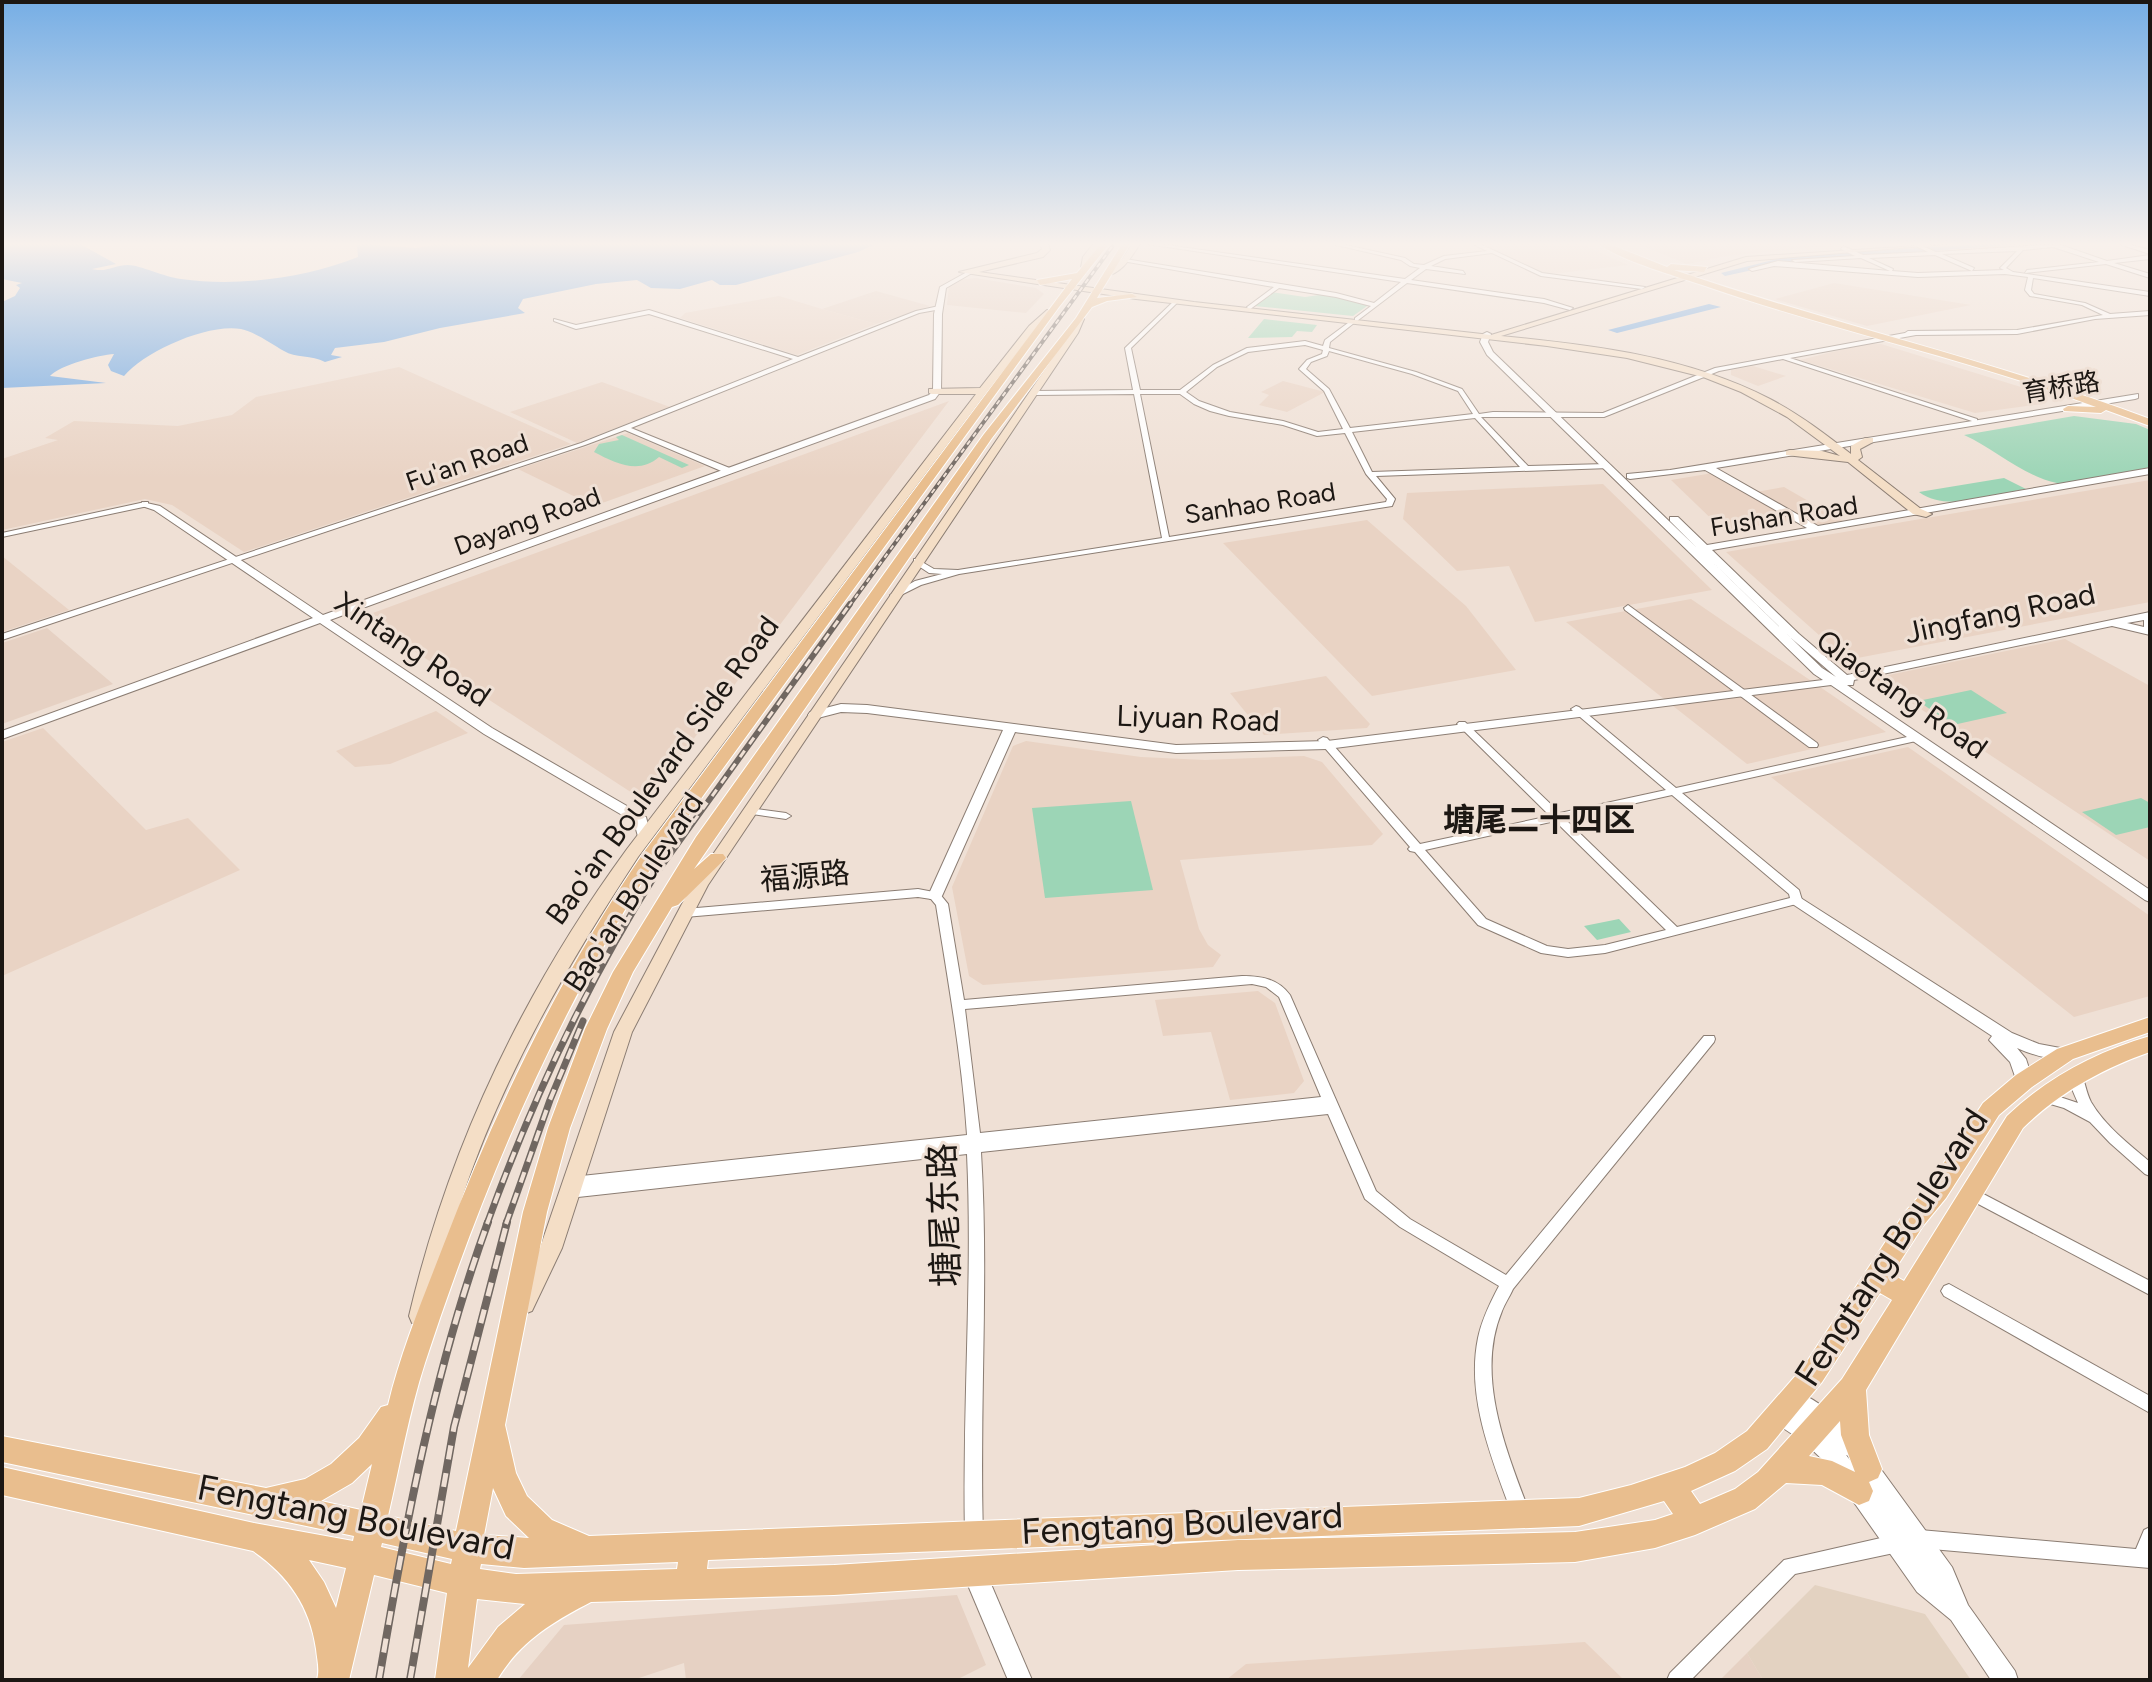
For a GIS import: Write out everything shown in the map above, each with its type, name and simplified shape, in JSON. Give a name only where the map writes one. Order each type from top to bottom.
[{"type":"main road","name":"Bao'an Boulevard Side Road","points":[[411,1365],[434,1247],[507,1065],[553,973],[644,837],[1038,322]]},
{"type":"main road","name":"Bao'an Boulevard","points":[[333,1680],[411,1365],[438,1286],[522,1078],[606,922],[650,856],[1043,322]]},
{"type":"main road","name":"Bao'an Boulevard","points":[[451,1680],[468,1548],[492,1415],[535,1212],[559,1128],[596,1029],[654,916],[702,841],[988,436],[1076,322]]},
{"type":"main road","points":[[511,1330],[551,1248],[623,1032],[685,913],[717,858],[917,561],[1035,393],[1078,322]]},
{"type":"main road","points":[[1368,322],[1444,331],[1491,341],[1564,344]]},
{"type":"main road","points":[[1444,331],[1515,322]]},
{"type":"main road","points":[[1491,341],[1529,322]]},
{"type":"main road","points":[[1839,322],[2102,401],[2148,420]]},
{"type":"main road","points":[[1491,341],[1509,324]]},
{"type":"main road","points":[[1524,324],[1519,328],[1520,332],[1542,340],[1706,373],[1756,396],[1795,415],[1923,512]]},
{"type":"main road","points":[[1444,331],[1491,341],[1542,340]]},
{"type":"main road","points":[[1885,336],[2102,401]]},
{"type":"main road","points":[[2045,386],[2068,399],[2064,408],[2110,412],[2148,420]]},
{"type":"main road","points":[[934,392],[979,396]]},
{"type":"main road","points":[[1795,415],[1806,428],[1833,444]]},
{"type":"main road","points":[[1794,450],[1809,438],[1806,428]]},
{"type":"main road","points":[[1857,462],[1855,448],[1869,440]]},
{"type":"main road","points":[[1794,450],[1857,462]]},
{"type":"main road","points":[[654,916],[717,858]]},
{"type":"main road","name":"Fengtang Boulevard","points":[[2,1449],[256,1500],[468,1548],[524,1553],[603,1553],[1579,1512],[1670,1486],[1725,1462],[1757,1440],[1788,1407],[1914,1219],[1938,1191],[1982,1122],[2071,1064],[2150,1024]]},
{"type":"main road","name":"Fengtang Boulevard","points":[[2071,1064],[2150,1044]]},
{"type":"main road","name":"Fengtang Boulevard","points":[[2,1481],[254,1537],[318,1547],[361,1560],[462,1582],[516,1589],[689,1586],[1238,1555],[1575,1547],[1655,1534],[1745,1499],[1781,1470],[1852,1388],[1910,1297],[2033,1088]]},
{"type":"main road","points":[[1876,1278],[1910,1297]]},
{"type":"main road","points":[[1781,1470],[1803,1468],[1863,1480],[1855,1435],[1852,1388]]},
{"type":"main road","points":[[256,1500],[300,1496],[335,1479],[368,1451],[403,1396]]},
{"type":"main road","points":[[492,1415],[504,1481],[522,1517],[562,1542],[603,1553]]},
{"type":"main road","points":[[1670,1486],[1695,1521]]},
{"type":"main road","points":[[254,1537],[292,1562],[310,1586],[328,1630],[333,1680]]},
{"type":"main road","points":[[689,1586],[695,1548]]},
{"type":"main road","points":[[479,1680],[517,1629],[556,1602],[599,1587]]},
{"type":"street","points":[[563,322],[576,327],[598,322]]},
{"type":"street","points":[[682,322],[799,360]]},
{"type":"street","name":"Fu'an Road","points":[[2,637],[626,428],[900,322]]},
{"type":"street","points":[[934,392],[937,322]]},
{"type":"street","points":[[1154,322],[1128,348],[1166,540]]},
{"type":"street","points":[[1353,322],[1327,341],[1325,355],[1309,361],[1302,369],[1327,390],[1345,431],[1370,474],[1607,466]]},
{"type":"street","points":[[1182,392],[1195,404],[1303,427],[1317,434],[1477,416],[1612,413],[1706,373],[1885,336],[2017,332],[2073,322]]},
{"type":"street","name":"Qiaotang Road","points":[[1491,341],[1607,466],[1834,677],[1913,737],[2150,897]]},
{"type":"street","points":[[1035,393],[1182,392],[1215,366],[1247,350],[1305,343],[1460,390],[1477,416],[1526,469]]},
{"type":"street","points":[[1781,357],[1975,420]]},
{"type":"street","name":"Dayang Road","points":[[2,732],[934,392]]},
{"type":"street","name":"育桥路","points":[[1833,444],[2102,401]]},
{"type":"street","name":"育桥路","points":[[1658,473],[2064,408]]},
{"type":"street","name":"Qiaotang Road","points":[[1559,415],[1630,476],[1701,551]]},
{"type":"street","points":[[626,428],[726,470]]},
{"type":"street","name":"育桥路","points":[[1630,476],[1707,467],[1794,450]]},
{"type":"street","points":[[1707,467],[1819,530]]},
{"type":"street","name":"Fushan Road","points":[[1701,551],[2150,473]]},
{"type":"street","name":"Sanhao Road","points":[[894,595],[918,583],[958,572],[1389,504],[1391,499],[1370,474]]},
{"type":"street","points":[[2,535],[145,504]]},
{"type":"street","name":"Xintang Road","points":[[145,504],[157,508],[237,560],[488,731],[641,820],[644,837]]},
{"type":"street","name":"Sanhao Road","points":[[917,561],[932,571],[958,572]]},
{"type":"street","points":[[1628,608],[1813,745]]},
{"type":"street","points":[[2150,614],[2150,632]]},
{"type":"street","name":"Jingfang Road","points":[[1578,711],[1740,692],[1834,677],[2150,614]]},
{"type":"street","points":[[2118,620],[2150,632]]},
{"type":"street","points":[[2118,620],[2150,632]]},
{"type":"street","name":"Qiaotang Road","points":[[1834,677],[2150,887]]},
{"type":"street","name":"Liyuan Road","points":[[834,687],[848,701],[858,703],[1142,740],[1221,745],[1325,742]]},
{"type":"street","name":"Liyuan Road","points":[[814,715],[854,708],[1176,749],[1325,742],[1578,711]]},
{"type":"street","points":[[1578,711],[1781,883],[1796,900],[2006,1037],[2071,1064],[2081,1099],[2099,1121],[2150,1170]]},
{"type":"street","points":[[1464,726],[1674,931]]},
{"type":"street","points":[[932,895],[1010,729]]},
{"type":"street","points":[[1414,849],[1913,737]]},
{"type":"street","points":[[1325,742],[1414,849],[1482,922],[1545,950],[1591,951],[1796,900]]},
{"type":"street","points":[[749,811],[786,816]]},
{"type":"street","name":"福源路","points":[[685,913],[932,895]]},
{"type":"street","name":"塘尾东路","points":[[932,895],[942,904],[959,1005],[974,1144],[974,1536]]},
{"type":"street","points":[[1796,900],[1797,911],[2007,1047],[2018,1059],[2033,1088],[2099,1121]]},
{"type":"street","points":[[959,1005],[1214,983],[1266,982],[1284,995],[1359,1175],[1379,1205],[1508,1284]]},
{"type":"street","points":[[1522,1515],[1490,1414],[1483,1368],[1487,1326],[1508,1284],[1709,1039]]},
{"type":"street","points":[[570,1188],[1328,1105]]},
{"type":"street","points":[[1970,1193],[2150,1288]]},
{"type":"street","points":[[1949,1291],[2150,1405]]},
{"type":"street","points":[[1788,1407],[1818,1427],[1835,1457],[1863,1480],[1906,1541],[1925,1584],[1960,1613],[2006,1680]]},
{"type":"street","points":[[1677,1680],[1790,1566],[1906,1541],[2146,1558],[2150,1536]]},
{"type":"street","points":[[974,1571],[1020,1680]]},
{"type":"shaded area","points":[[694,322],[876,324],[797,355]]},
{"type":"shaded area","points":[[1855,322],[1884,322],[1867,326]]},
{"type":"shaded area","points":[[1864,344],[1881,344],[2037,392],[2042,404],[1975,413],[1800,360]]},
{"type":"shaded area","points":[[1753,366],[1786,376],[1758,386],[1731,375],[1731,370]]},
{"type":"shaded area","points":[[399,367],[571,444],[244,552],[172,505],[145,499],[2,530],[2,459],[58,440],[45,438],[74,421],[178,426],[232,415],[256,397]]},
{"type":"shaded area","points":[[1283,381],[1325,392],[1287,412],[1259,405],[1269,395],[1261,392]]},
{"type":"shaded area","points":[[602,382],[670,407],[577,443],[510,412]]},
{"type":"shaded area","points":[[949,401],[646,802],[362,617]]},
{"type":"shaded area","points":[[628,433],[705,466],[594,506],[518,469]]},
{"type":"shaded area","points":[[1713,473],[1795,520],[1724,531],[1671,480]]},
{"type":"shaded area","points":[[2150,480],[2150,602],[1847,660],[1726,552]]},
{"type":"shaded area","points":[[1603,484],[1712,590],[1535,622],[1509,566],[1457,571],[1403,519],[1407,493]]},
{"type":"shaded area","points":[[1784,487],[1843,521],[1814,526],[1756,492]]},
{"type":"shaded area","points":[[1367,520],[1466,606],[1516,670],[1372,696],[1223,543]]},
{"type":"shaded area","points":[[2,556],[69,610],[2,632]]},
{"type":"shaded area","points":[[1691,599],[1886,732],[1747,764],[1566,622]]},
{"type":"shaded area","points":[[47,628],[113,684],[2,724],[2,643]]},
{"type":"shaded area","points":[[2065,639],[2150,686],[2150,861],[1874,678]]},
{"type":"shaded area","points":[[1326,676],[1370,724],[1367,728],[1264,735],[1230,693]]},
{"type":"shaded area","points":[[436,711],[468,733],[390,764],[355,767],[336,751]]},
{"type":"shaded area","points":[[43,728],[146,830],[188,818],[240,870],[2,976],[2,742]]},
{"type":"shaded area","points":[[1026,741],[1141,757],[1205,760],[1304,756],[1322,762],[1383,834],[1372,845],[1180,860],[1199,929],[1208,945],[1221,955],[1213,967],[983,985],[969,976],[952,887],[1013,746]]},
{"type":"shaded area","points":[[1908,747],[2150,916],[2150,996],[2074,1017],[1771,777]]},
{"type":"shaded area","points":[[1258,991],[1275,1003],[1304,1081],[1294,1093],[1230,1100],[1211,1032],[1163,1036],[1155,1000]]},
{"type":"shaded area","points":[[1815,1585],[1925,1614],[1971,1680],[1763,1680],[1747,1653]]},
{"type":"shaded area","points":[[957,1595],[986,1665],[956,1680],[686,1680],[684,1663],[633,1680],[518,1680],[564,1625]]},
{"type":"shaded area","points":[[1585,1642],[1624,1680],[1226,1680],[1246,1664]]},
{"type":"shaded area","points":[[1747,1653],[1763,1680],[1720,1680]]},
{"type":"green space","points":[[1261,322],[1317,325],[1312,332],[1297,331],[1292,337],[1248,338]]},
{"type":"green space","points":[[2074,416],[2136,424],[2150,430],[2150,467],[2057,483],[2032,475],[1964,435]]},
{"type":"green space","points":[[622,435],[689,465],[682,468],[659,457],[643,465],[627,465],[594,452],[599,444],[619,440],[616,437]]},
{"type":"green space","points":[[2004,478],[2026,489],[1957,502],[1930,498],[1919,492]]},
{"type":"green space","points":[[1971,690],[2007,713],[1953,725],[1918,701]]},
{"type":"green space","points":[[2141,798],[2150,803],[2150,827],[2116,835],[2082,812]]},
{"type":"green space","points":[[1131,801],[1153,890],[1045,898],[1032,808]]},
{"type":"green space","points":[[1619,919],[1631,932],[1597,940],[1584,926]]},
{"type":"water","points":[[2,322],[471,322],[384,342],[335,348],[331,355],[342,357],[325,362],[288,353],[241,329],[211,330],[161,349],[124,376],[111,371],[108,365],[114,354],[71,364],[50,376],[106,383],[2,388]]},
{"type":"water","points":[[1637,322],[1659,322],[1617,333],[1608,330]]},
{"type":"railway","points":[[849,606],[1057,322]]},
{"type":"railway","points":[[656,874],[850,604]]},
{"type":"railway","points":[[487,1224],[562,1044],[607,957],[657,872]]},
{"type":"railway","points":[[506,1224],[550,1100],[583,1021]]},
{"type":"railway","points":[[379,1680],[423,1449],[452,1334],[488,1222]]},
{"type":"railway","points":[[410,1680],[454,1427],[507,1222]]},
{"type":"district","name":"塘尾二十四区","points":[[1539,820]]}]
